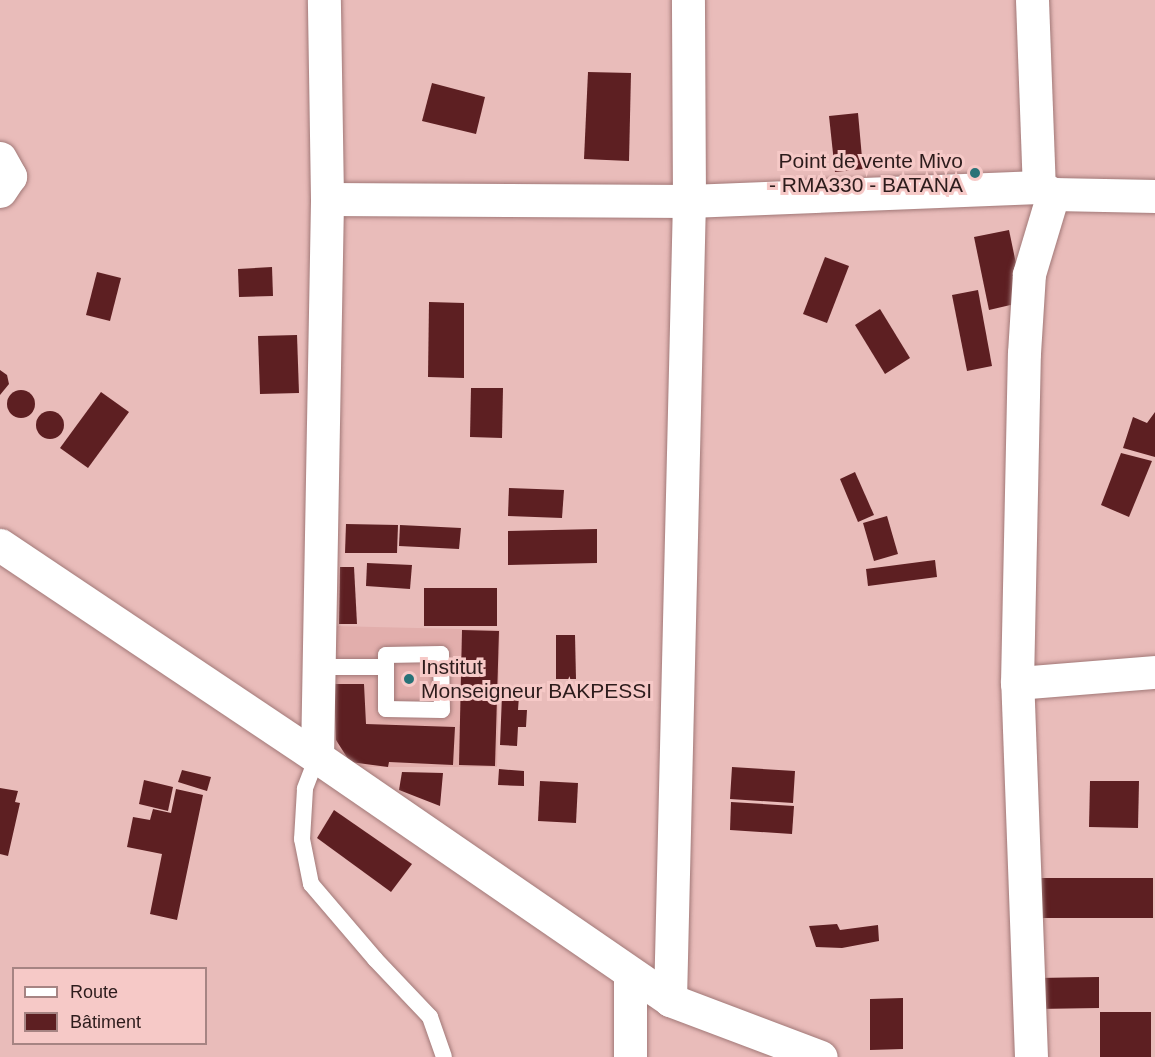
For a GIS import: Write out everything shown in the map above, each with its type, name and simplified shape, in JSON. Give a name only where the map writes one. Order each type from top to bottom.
[{"type":"street","points":[[317,757],[327,199],[324,0]]},
{"type":"street","points":[[670,1000],[689,201],[688,0]]},
{"type":"street","points":[[1032,0],[1046,190],[1029,274],[1024,353],[1017,683],[1032,1057]]},
{"type":"street","points":[[0,158],[10,176],[0,191]]},
{"type":"street","points":[[327,199],[689,201],[1046,190],[1155,196]]},
{"type":"street","points":[[0,545],[317,757],[670,1000],[821,1057]]},
{"type":"street","points":[[1017,683],[1155,672]]},
{"type":"street","points":[[630,973],[630,1057]]},
{"type":"lane","points":[[441,654],[442,710],[386,709],[386,667],[386,655],[441,654]]},
{"type":"lane","points":[[319,667],[386,667]]},
{"type":"lane","points":[[317,757],[305,789],[302,839],[311,884],[375,959],[430,1017],[444,1057]]},
{"type":"shaded area","points":[[333,626],[500,630],[497,767],[349,767],[333,741]]},
{"type":"building","points":[[588,72],[631,73],[629,161],[584,159]]},
{"type":"building","points":[[432,83],[485,97],[476,134],[422,121]]},
{"type":"building","points":[[858,113],[863,169],[835,172],[829,116]]},
{"type":"building","points":[[1009,230],[1024,302],[989,310],[974,237]]},
{"type":"building","points":[[825,257],[849,266],[827,323],[803,314]]},
{"type":"building","points":[[272,267],[273,296],[239,297],[238,269]]},
{"type":"building","points":[[97,272],[121,278],[110,321],[86,315]]},
{"type":"building","points":[[978,290],[992,366],[967,371],[952,295]]},
{"type":"building","points":[[429,302],[464,303],[464,378],[428,377]]},
{"type":"building","points":[[880,309],[910,358],[885,374],[855,325]]},
{"type":"building","points":[[297,335],[299,393],[260,394],[258,336]]},
{"type":"building","points":[[0,370],[7,375],[9,384],[0,395]]},
{"type":"building","points":[[471,388],[503,388],[502,438],[470,437]]},
{"type":"building","points":[[21,390],[31,394],[35,404],[31,414],[21,418],[11,414],[7,404],[11,394]]},
{"type":"building","points":[[101,392],[129,412],[88,468],[60,448]]},
{"type":"building","points":[[50,411],[60,415],[64,425],[60,435],[50,439],[40,435],[36,425],[40,415]]},
{"type":"building","points":[[1155,412],[1155,457],[1123,448],[1133,417],[1147,423]]},
{"type":"building","points":[[1121,453],[1152,461],[1129,517],[1101,505]]},
{"type":"building","points":[[855,472],[874,515],[858,522],[840,479]]},
{"type":"building","points":[[509,488],[564,490],[562,518],[508,516]]},
{"type":"building","points":[[887,516],[898,554],[874,561],[863,523]]},
{"type":"building","points":[[346,524],[398,525],[397,553],[345,553]]},
{"type":"building","points":[[400,525],[461,528],[459,549],[399,546]]},
{"type":"building","points":[[597,529],[597,563],[508,565],[508,531]]},
{"type":"building","points":[[935,560],[937,577],[868,586],[866,569]]},
{"type":"building","points":[[367,563],[412,565],[410,589],[366,586]]},
{"type":"building","points":[[340,567],[354,567],[357,624],[339,624]]},
{"type":"building","points":[[424,588],[497,588],[497,626],[424,626]]},
{"type":"building","points":[[462,630],[499,631],[495,766],[459,765]]},
{"type":"building","points":[[556,635],[575,635],[576,679],[556,679]]},
{"type":"building","points":[[334,684],[364,684],[366,724],[455,727],[453,765],[389,762],[388,767],[350,762],[336,740]]},
{"type":"building","points":[[502,695],[519,696],[518,710],[527,710],[526,727],[518,727],[517,746],[500,745]]},
{"type":"building","points":[[732,767],[795,771],[793,803],[730,799]]},
{"type":"building","points":[[499,769],[524,771],[524,786],[498,785]]},
{"type":"building","points":[[182,770],[211,777],[207,791],[178,782]]},
{"type":"building","points":[[402,772],[443,773],[440,806],[399,790]]},
{"type":"building","points":[[144,780],[173,787],[168,811],[139,804]]},
{"type":"building","points":[[540,781],[578,783],[576,823],[538,821]]},
{"type":"building","points":[[1090,781],[1139,781],[1138,828],[1089,827]]},
{"type":"building","points":[[0,788],[18,791],[15,802],[20,803],[8,856],[0,854]]},
{"type":"building","points":[[176,789],[203,795],[177,920],[150,914],[162,854],[127,847],[133,817],[150,820],[153,809],[171,813]]},
{"type":"building","points":[[731,802],[794,806],[792,834],[730,830]]},
{"type":"building","points":[[334,810],[412,864],[391,892],[317,838]]},
{"type":"building","points":[[1040,878],[1153,878],[1153,918],[1040,918]]},
{"type":"building","points":[[837,924],[840,930],[878,925],[879,941],[842,948],[816,947],[809,926]]},
{"type":"building","points":[[1099,977],[1099,1008],[1037,1009],[1037,978]]},
{"type":"building","points":[[903,998],[903,1049],[870,1050],[870,999]]},
{"type":"building","points":[[1100,1012],[1151,1012],[1151,1057],[1100,1057]]},
{"type":"place","name":"Point de vente Mivo - RMA330 - BATANA","points":[[975,173]]},
{"type":"place","name":"Institut Monseigneur BAKPESSI","points":[[409,679]]}]
